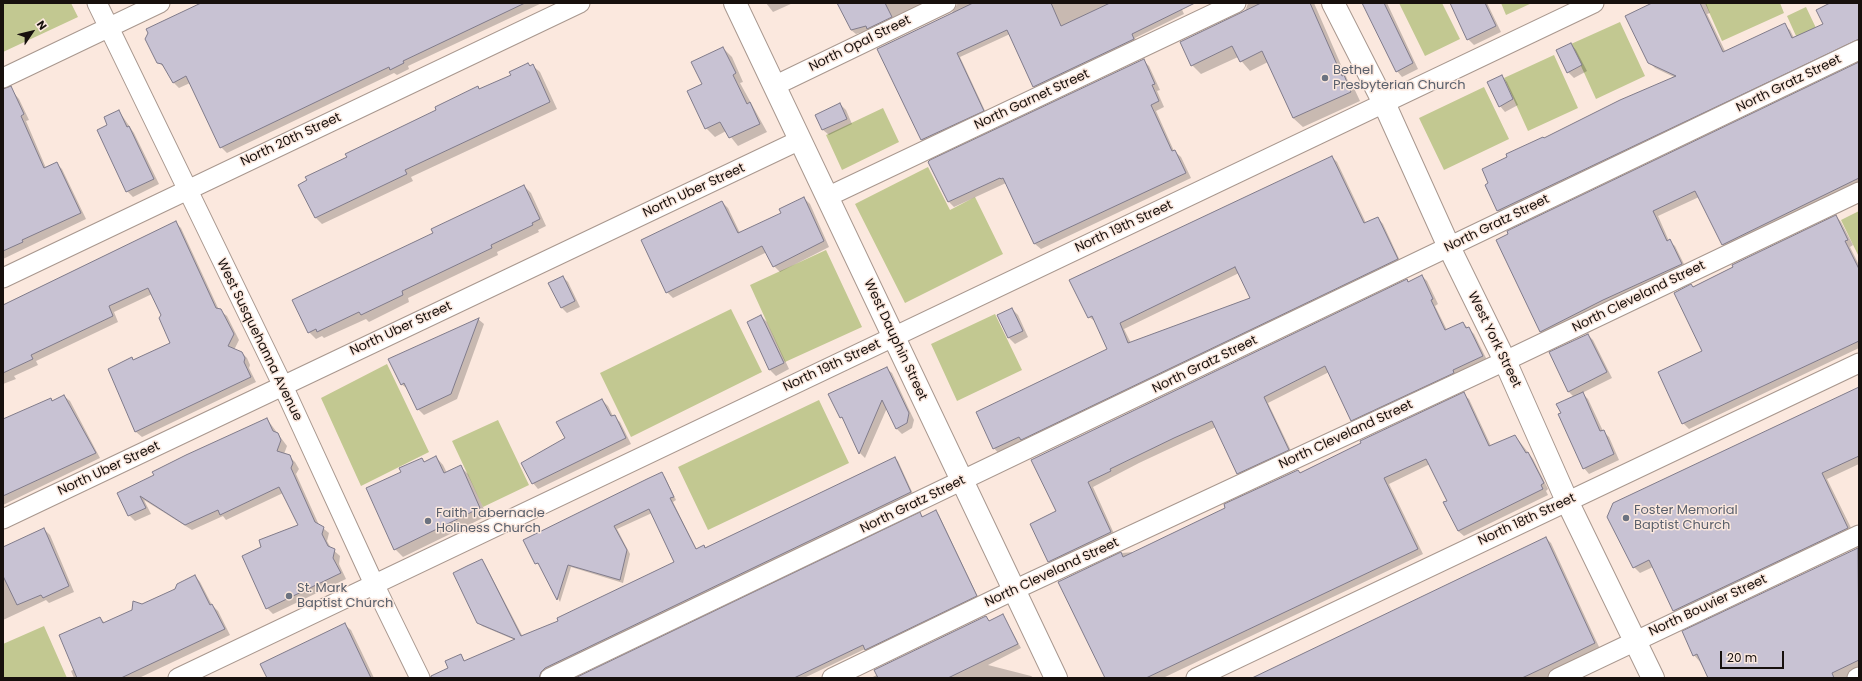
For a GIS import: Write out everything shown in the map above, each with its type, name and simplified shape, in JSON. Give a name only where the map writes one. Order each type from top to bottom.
[{"type":"street","name":"West Susquehanna Avenue","points":[[97,3],[186,190],[283,386],[374,584],[420,678]]},
{"type":"street","points":[[3,78],[160,3]]},
{"type":"street","name":"North 20th Street","points":[[3,278],[580,3]]},
{"type":"street","name":"West Dauphin Street","points":[[735,3],[1056,678]]},
{"type":"street","name":"North Opal Street","points":[[774,86],[946,3]]},
{"type":"street","name":"North Garnet Street","points":[[827,197],[1236,3]]},
{"type":"street","name":"West York Street","points":[[1333,3],[1384,103],[1449,247],[1505,361],[1568,501],[1653,678]]},
{"type":"street","name":"North 19th Street","points":[[178,678],[1594,3]]},
{"type":"street","name":"North Gratz Street","points":[[550,678],[1859,50]]},
{"type":"street","name":"North Uber Street","points":[[3,519],[800,140]]},
{"type":"street","name":"North Cleveland Street","points":[[832,678],[1014,590],[1505,361],[1859,192]]},
{"type":"street","name":"North 18th Street","points":[[1196,678],[1859,363]]},
{"type":"street","name":"North Bouvier Street","points":[[1558,678],[1859,535]]},
{"type":"green space","points":[[3,3],[71,3],[78,17],[3,52]]},
{"type":"green space","points":[[1399,3],[1442,3],[1460,39],[1425,56]]},
{"type":"green space","points":[[1501,3],[1532,3],[1506,15]]},
{"type":"green space","points":[[1705,3],[1780,3],[1784,13],[1722,41]]},
{"type":"green space","points":[[1806,7],[1826,49],[1806,58],[1787,16]]},
{"type":"green space","points":[[1620,22],[1645,76],[1596,99],[1571,44]]},
{"type":"green space","points":[[1554,55],[1578,108],[1528,131],[1504,78]]},
{"type":"green space","points":[[1484,87],[1509,139],[1444,170],[1419,118]]},
{"type":"green space","points":[[883,108],[899,142],[842,170],[826,135]]},
{"type":"green space","points":[[928,167],[950,210],[975,197],[1003,254],[905,303],[855,204]]},
{"type":"green space","points":[[1859,211],[1859,257],[1841,220]]},
{"type":"green space","points":[[826,250],[862,327],[785,362],[750,285]]},
{"type":"green space","points":[[731,309],[762,372],[631,437],[600,373]]},
{"type":"green space","points":[[995,314],[1022,370],[957,401],[931,344]]},
{"type":"green space","points":[[387,364],[429,452],[361,486],[321,398]]},
{"type":"green space","points":[[819,400],[849,463],[708,530],[678,467]]},
{"type":"green space","points":[[498,420],[529,485],[483,507],[452,441]]},
{"type":"green space","points":[[44,626],[67,678],[3,678],[3,644]]},
{"type":"building","points":[[201,3],[525,3],[403,61],[404,63],[390,70],[389,67],[220,148],[186,76],[173,83],[162,64],[157,63],[145,39],[148,33],[146,29]]},
{"type":"building","points":[[837,3],[885,3],[892,17],[867,29],[866,26],[851,30]]},
{"type":"building","points":[[973,3],[1051,3],[1061,26],[1110,3],[1195,3],[1132,34],[1134,39],[1033,87],[1007,30],[957,53],[984,111],[921,140],[877,49]]},
{"type":"building","name":"Bethel Presbyterian Church","points":[[1261,3],[1310,3],[1342,76],[1344,75],[1351,92],[1293,118],[1262,51],[1240,62],[1232,46],[1191,66],[1180,42]]},
{"type":"building","points":[[1362,3],[1384,3],[1413,63],[1396,72]]},
{"type":"building","points":[[1450,3],[1485,3],[1496,26],[1467,40]]},
{"type":"building","points":[[1652,3],[1700,3],[1723,52],[1785,23],[1792,38],[1823,24],[1816,10],[1830,3],[1859,3],[1859,39],[1497,211],[1485,185],[1488,183],[1482,169],[1507,157],[1506,154],[1543,137],[1544,138],[1620,100],[1676,76],[1648,63],[1625,16]]},
{"type":"building","points":[[1571,43],[1582,65],[1567,73],[1556,50]]},
{"type":"building","points":[[723,47],[736,73],[733,75],[747,104],[750,102],[760,124],[729,138],[720,122],[705,129],[687,91],[702,84],[691,62]]},
{"type":"building","points":[[1144,59],[1155,84],[1152,85],[1159,101],[1151,105],[1172,151],[1175,150],[1186,173],[1034,244],[1003,178],[948,202],[928,162],[930,160]]},
{"type":"building","points":[[1859,62],[1859,178],[1722,245],[1695,191],[1653,211],[1667,241],[1670,239],[1682,264],[1603,300],[1540,332],[1496,240],[1508,234],[1507,231]]},
{"type":"building","points":[[528,63],[530,66],[533,64],[550,102],[405,170],[407,174],[315,218],[298,185],[307,180],[305,177],[347,157],[345,154],[436,110],[435,107],[478,86],[479,89],[511,75],[509,72]]},
{"type":"building","points":[[1502,75],[1513,99],[1499,107],[1487,82]]},
{"type":"building","points":[[11,86],[24,114],[21,116],[44,168],[57,162],[81,213],[22,240],[23,242],[3,251],[3,89]]},
{"type":"building","points":[[840,103],[847,119],[822,130],[815,115]]},
{"type":"building","points":[[119,110],[127,127],[129,126],[154,179],[126,192],[97,130],[107,125],[104,117]]},
{"type":"building","points":[[1332,156],[1364,223],[1378,217],[1398,259],[1021,440],[1019,437],[993,449],[976,412],[1107,349],[1092,316],[1088,318],[1069,280]],"holes":[[[1235,267],[1250,298],[1128,343],[1120,323]]]},
{"type":"building","points":[[524,185],[540,219],[532,223],[533,225],[491,245],[492,248],[402,291],[403,295],[361,315],[359,312],[317,332],[316,329],[308,333],[292,300],[433,233],[431,229]]},
{"type":"building","points":[[804,197],[824,241],[773,267],[762,246],[666,293],[641,240],[722,201],[738,233],[781,213],[779,209]]},
{"type":"building","points":[[1836,215],[1848,240],[1845,241],[1859,269],[1859,341],[1682,424],[1658,372],[1702,351],[1674,293],[1691,284],[1693,287],[1733,267],[1732,265]]},
{"type":"building","points":[[176,221],[216,308],[221,309],[234,334],[228,346],[242,352],[245,358],[244,362],[251,377],[135,432],[108,369],[132,357],[133,360],[170,343],[159,318],[161,315],[148,288],[109,306],[113,316],[31,355],[33,359],[3,373],[3,305]]},
{"type":"building","points":[[1422,275],[1433,299],[1431,300],[1445,330],[1463,322],[1466,328],[1469,327],[1483,356],[1453,370],[1454,373],[1351,421],[1325,366],[1264,397],[1289,450],[1237,474],[1212,421],[1174,438],[1110,469],[1111,471],[1088,482],[1111,532],[1048,562],[1030,524],[1056,511],[1031,460],[1407,279],[1408,282]]},
{"type":"building","points":[[563,276],[575,301],[561,308],[548,283]]},
{"type":"building","points":[[1012,308],[1023,331],[1008,338],[997,315]]},
{"type":"building","points":[[761,315],[784,363],[769,370],[747,322]]},
{"type":"building","points":[[479,318],[451,394],[417,410],[404,383],[401,385],[388,359]]},
{"type":"building","points":[[1588,334],[1607,372],[1568,392],[1549,352]]},
{"type":"building","points":[[887,367],[909,413],[907,423],[896,429],[882,400],[859,454],[842,417],[840,418],[828,394]]},
{"type":"building","points":[[1859,387],[1859,456],[1822,473],[1848,528],[1673,611],[1649,560],[1633,568],[1607,517],[1613,503]]},
{"type":"building","points":[[1464,392],[1489,446],[1515,435],[1526,453],[1528,452],[1544,483],[1541,485],[1543,489],[1458,531],[1443,502],[1447,501],[1426,459],[1384,478],[1418,549],[1146,678],[1105,678],[1058,582],[1121,552],[1123,557],[1225,508],[1224,504],[1298,470],[1300,473],[1361,443],[1360,441]]},
{"type":"building","points":[[1583,392],[1600,431],[1604,430],[1614,454],[1583,469],[1558,414],[1561,413],[1556,404]]},
{"type":"building","points":[[64,395],[96,453],[3,496],[3,419],[51,398],[52,401]]},
{"type":"building","points":[[602,399],[611,416],[615,415],[626,438],[532,484],[521,463],[565,438],[556,422]]},
{"type":"building","points":[[267,418],[273,431],[278,433],[281,440],[277,451],[290,455],[293,463],[291,468],[315,522],[324,527],[322,534],[328,546],[335,549],[333,558],[341,573],[266,609],[242,556],[261,547],[259,540],[298,525],[279,487],[220,515],[218,510],[185,525],[140,496],[146,508],[128,516],[117,493],[154,475],[152,472],[186,455]]},
{"type":"building","points":[[436,456],[444,473],[461,465],[480,508],[394,550],[366,488],[401,472],[399,468],[422,458],[424,462]]},
{"type":"building","points":[[895,457],[911,492],[545,668],[541,672],[539,678],[431,678],[431,676],[448,668],[445,661],[461,654],[464,661],[515,639],[477,623],[453,573],[467,566],[482,559],[521,636],[558,621],[557,618],[674,562],[649,509],[614,526],[627,550],[620,580],[568,565],[557,600],[538,563],[535,564],[523,540],[647,479],[662,472],[674,497],[670,498],[696,549],[704,545],[705,548]]},
{"type":"building","points":[[936,510],[977,596],[865,650],[863,645],[794,678],[575,678],[920,512],[922,517]]},
{"type":"building","points":[[44,528],[69,586],[43,598],[41,595],[17,605],[3,576],[3,547]]},
{"type":"building","points":[[1546,537],[1595,643],[1556,662],[1522,678],[1252,678]]},
{"type":"building","points":[[1858,548],[1859,660],[1832,673],[1834,678],[1708,678],[1697,654],[1693,656],[1682,631]]},
{"type":"building","points":[[195,575],[210,605],[212,604],[225,629],[121,678],[77,678],[59,635],[100,617],[103,623],[132,610],[133,601],[142,604],[175,589],[177,584]]},
{"type":"building","points":[[1003,614],[1018,644],[948,678],[878,678],[874,670],[986,616],[989,621]]},
{"type":"building","points":[[345,623],[371,678],[267,678],[260,664]]},
{"type":"place","name":"Bethel Presbyterian Church","points":[[1325,78]]},
{"type":"place","name":"Foster Memorial Baptist Church","points":[[1626,518]]},
{"type":"place","name":"Faith Tabernacle Holiness Church","points":[[428,521]]},
{"type":"place","name":"St. Mark Baptist Church","points":[[289,596]]}]
